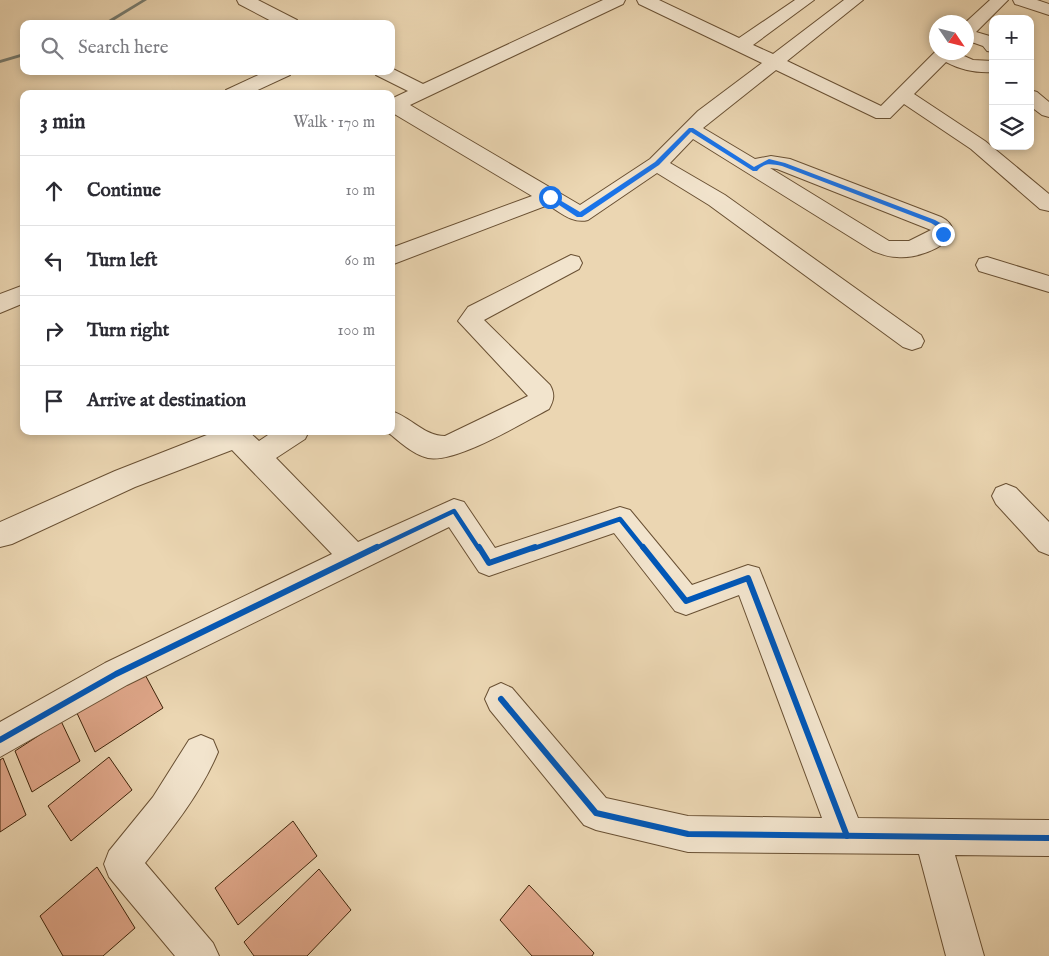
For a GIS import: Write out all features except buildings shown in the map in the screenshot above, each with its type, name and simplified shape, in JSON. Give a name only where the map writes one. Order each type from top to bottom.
[{"type":"street","points":[[245,0],[283,20]]},
{"type":"street","points":[[395,104],[617,0]]},
{"type":"street","points":[[645,0],[883,114],[938,60]]},
{"type":"street","points":[[738,46],[806,0]]},
{"type":"street","points":[[395,106],[580,215],[657,164],[705,116],[855,0]]},
{"type":"street","points":[[974,25],[1000,0]]},
{"type":"street","points":[[1021,0],[1049,10]]},
{"type":"street","points":[[778,20],[812,34]]},
{"type":"street","points":[[974,36],[989,42]]},
{"type":"street","points":[[956,60],[963,65],[980,68],[989,67]]},
{"type":"street","points":[[242,90],[274,75]]},
{"type":"street","points":[[391,75],[422,91]]},
{"type":"street","points":[[903,95],[978,145],[1048,204]]},
{"type":"street","points":[[1034,99],[1049,112]]},
{"type":"street","points":[[691,130],[755,170],[871,241],[892,250],[903,252],[925,244],[943,234],[942,226],[933,222],[783,164],[769,161],[759,165],[755,170]]},
{"type":"street","points":[[657,164],[717,200],[912,341]]},
{"type":"street","points":[[395,255],[455,231],[550,197]]},
{"type":"street","points":[[395,424],[429,447],[448,447],[540,402],[540,392],[470,321],[476,313],[571,263]]},
{"type":"street","points":[[987,265],[1049,284]]},
{"type":"street","points":[[0,304],[20,295]]},
{"type":"street","points":[[2,535],[126,479],[231,435]]},
{"type":"street","points":[[234,435],[257,456],[354,558]]},
{"type":"street","points":[[257,456],[290,435]]},
{"type":"street","points":[[1006,496],[1049,542]]},
{"type":"street","points":[[0,740],[116,674],[454,511],[489,563],[620,519],[686,601],[748,578],[847,836]]},
{"type":"street","points":[[501,699],[596,813],[688,834],[1049,838]]},
{"type":"street","points":[[200,956],[122,864],[165,809],[201,752]]},
{"type":"street","points":[[932,837],[964,956]]},
{"type":"waterway","points":[[111,20],[145,0]]},
{"type":"waterway","points":[[0,62],[20,55]]},
{"type":"cycle path","points":[[0,740],[116,674],[274,596],[454,511],[489,563],[620,519],[686,601],[748,578],[847,836]]},
{"type":"cycle path","points":[[501,699],[596,813],[688,834],[1049,838]]},
{"type":"route","points":[[550,197],[580,215],[657,164],[691,130],[755,170],[759,165],[769,161],[783,164],[933,222],[942,226],[943,234]]}]
